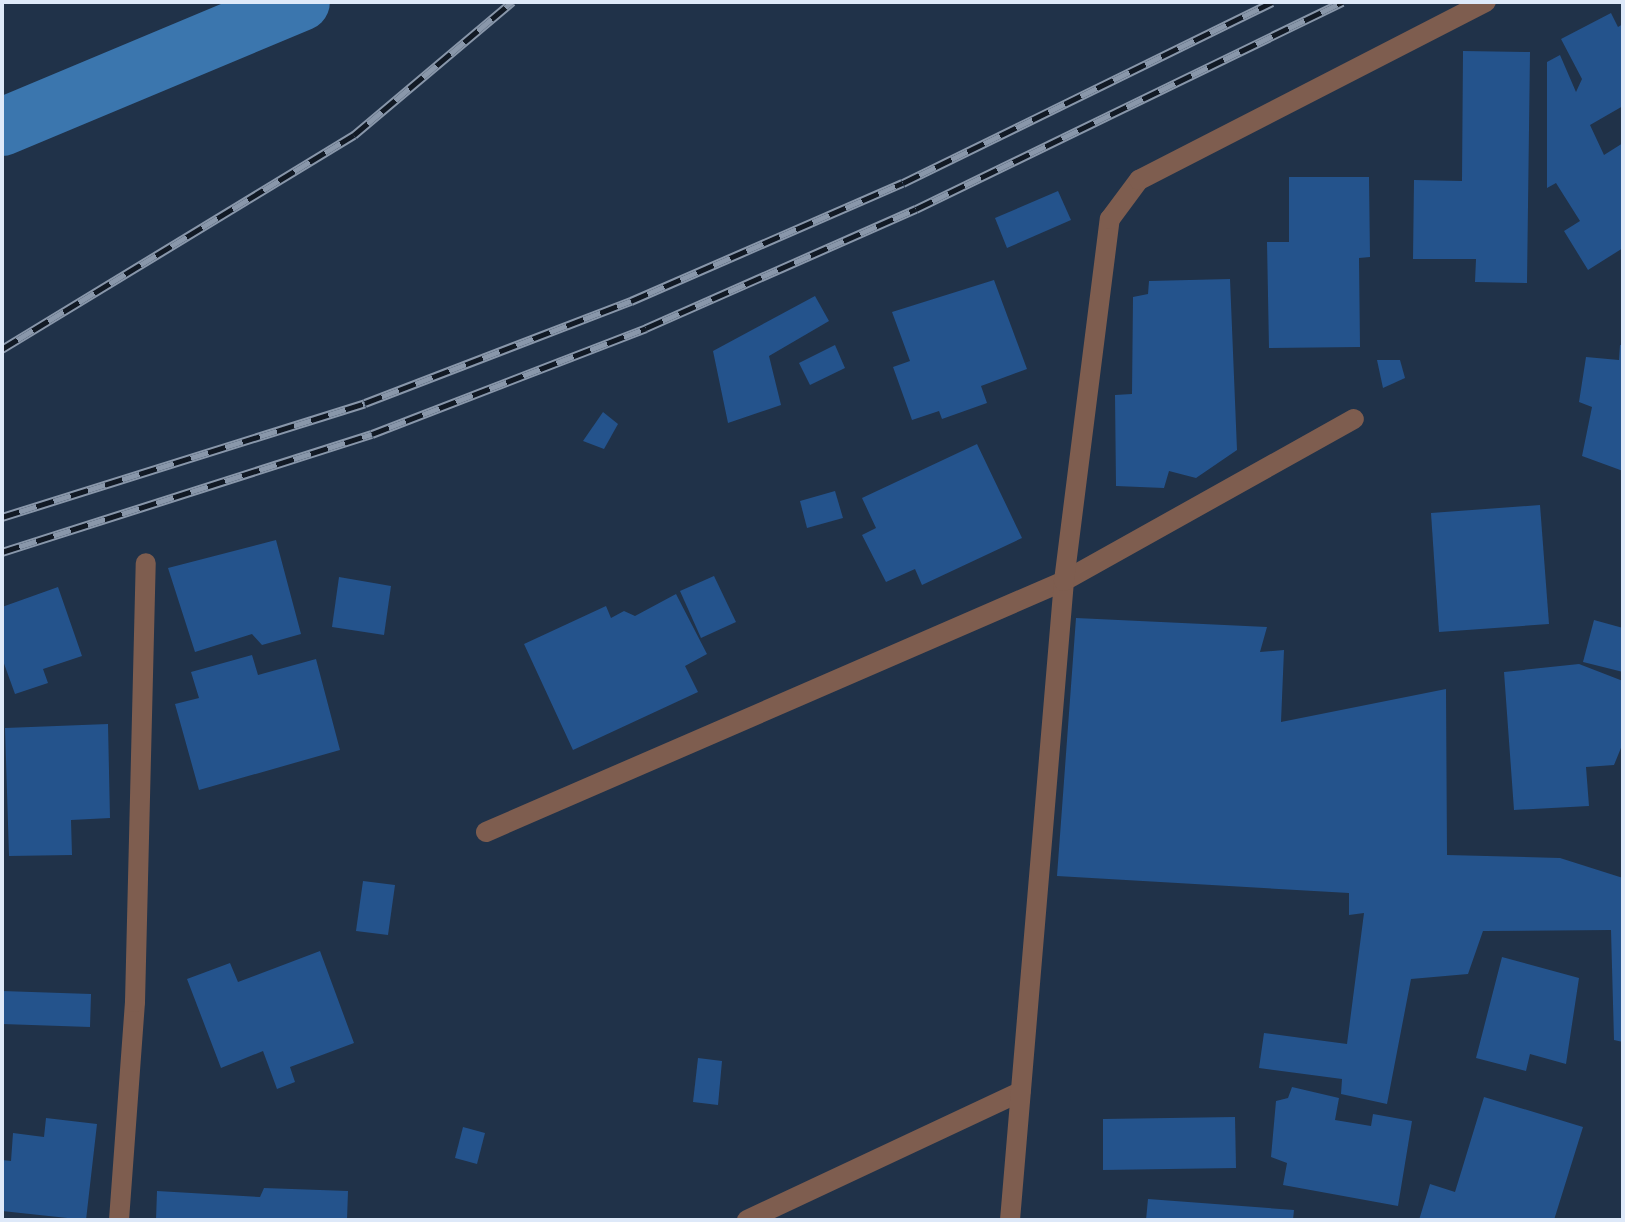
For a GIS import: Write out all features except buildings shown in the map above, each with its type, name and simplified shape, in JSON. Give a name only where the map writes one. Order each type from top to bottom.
[{"type":"street","points":[[1010,1220],[1064,581],[1110,219],[1139,180],[1486,2]]},
{"type":"street","points":[[486,832],[1064,581],[1354,419]]},
{"type":"street","points":[[119,1220],[135,1002],[146,563]]},
{"type":"street","points":[[747,1220],[1020,1092]]},
{"type":"waterway","points":[[2,127],[301,2]]},
{"type":"railway","points":[[2,349],[354,135],[512,2]]},
{"type":"railway","points":[[2,517],[365,403],[631,301],[903,183],[1272,2]]},
{"type":"railway","points":[[2,552],[372,434],[646,328],[916,209],[1342,2]]}]
